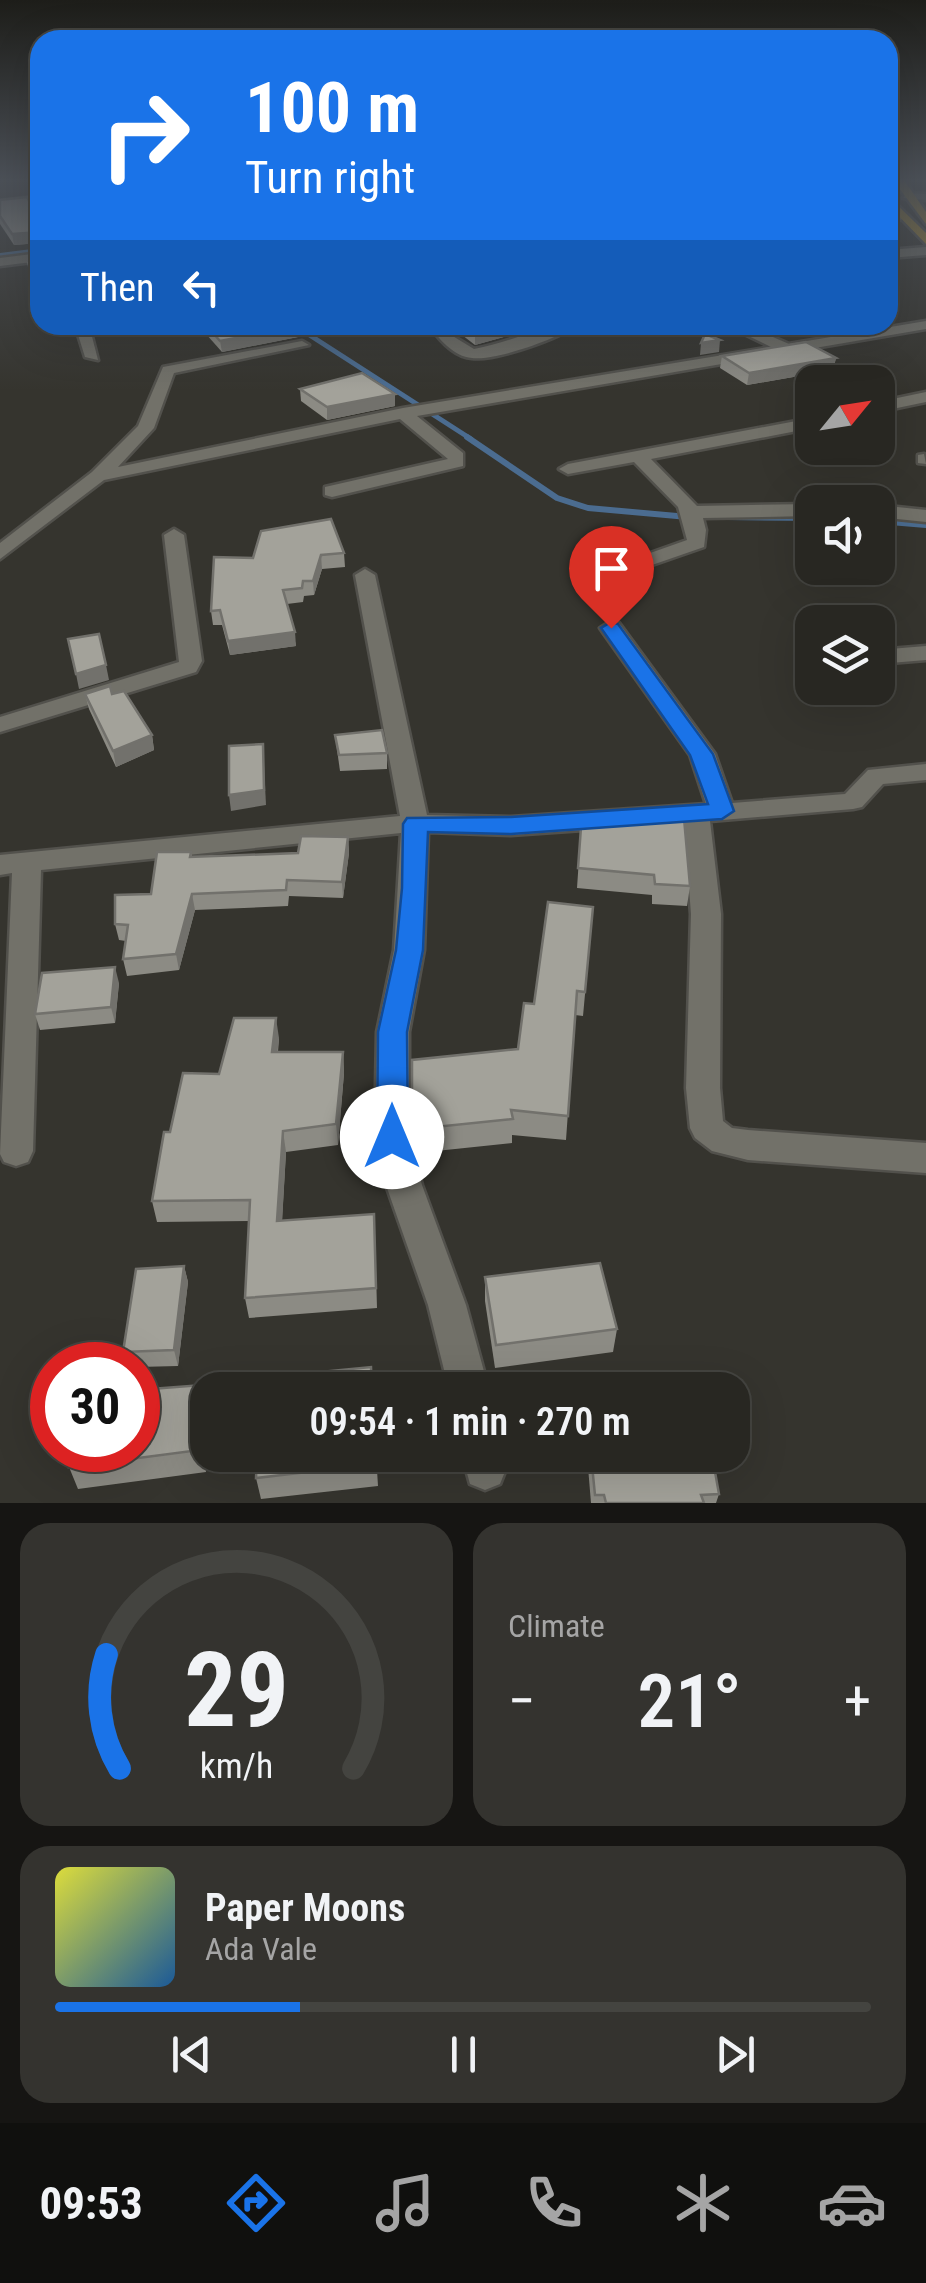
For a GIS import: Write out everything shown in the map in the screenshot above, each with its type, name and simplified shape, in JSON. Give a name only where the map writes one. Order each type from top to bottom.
[{"type":"street","points":[[898,253],[926,251]]},
{"type":"street","points":[[0,262],[30,258]]},
{"type":"street","points":[[898,330],[926,325]]},
{"type":"street","points":[[86,335],[93,356]]},
{"type":"street","points":[[444,335],[472,354],[507,348],[542,335]]},
{"type":"street","points":[[756,335],[787,348]]},
{"type":"street","points":[[98,476],[409,412],[866,335]]},
{"type":"street","points":[[0,553],[98,476],[146,428],[168,370],[302,345]]},
{"type":"street","points":[[895,403],[926,397]]},
{"type":"street","points":[[332,491],[458,462],[409,412]]},
{"type":"street","points":[[568,469],[795,426]]},
{"type":"street","points":[[629,567],[697,543],[696,518],[640,458]]},
{"type":"street","points":[[696,518],[795,511]]},
{"type":"street","points":[[895,513],[926,516]]},
{"type":"street","points":[[696,518],[795,524]]},
{"type":"street","points":[[895,529],[926,532]]},
{"type":"street","points":[[0,725],[188,667],[191,661],[174,536]]},
{"type":"street","points":[[365,575],[415,824],[415,888],[409,950],[393,1032],[392,1137],[404,1185],[447,1305],[464,1372]]},
{"type":"street","points":[[611,628],[702,754],[709,812],[703,1088],[707,1128],[724,1141],[748,1145],[926,1158]]},
{"type":"street","points":[[895,656],[926,653]]},
{"type":"street","points":[[16,1150],[14,862],[415,824],[511,826],[852,800],[867,782],[878,776],[926,772]]},
{"type":"building","points":[[215,335],[251,335],[220,341]]},
{"type":"building","points":[[705,335],[720,340],[701,343]]},
{"type":"building","points":[[806,342],[836,358],[749,373],[722,356]]},
{"type":"building","points":[[362,373],[395,394],[327,407],[300,389]]},
{"type":"building","points":[[331,519],[344,553],[321,555],[313,581],[303,581],[302,588],[283,590],[295,632],[228,641],[220,610],[211,611],[214,557],[253,558],[261,531]]},
{"type":"building","points":[[99,634],[106,665],[76,674],[68,639]]},
{"type":"building","points":[[110,686],[112,694],[124,691],[152,735],[113,751],[85,694]]},
{"type":"building","points":[[382,730],[387,753],[339,755],[335,735]]},
{"type":"building","points":[[263,744],[264,790],[229,795],[229,746]]},
{"type":"building","points":[[683,807],[690,886],[655,884],[654,875],[578,868],[582,814],[651,820],[650,810]]},
{"type":"building","points":[[301,836],[348,837],[342,882],[287,880],[286,890],[192,894],[176,954],[123,959],[128,925],[115,924],[115,895],[151,894],[157,852],[191,852],[190,857],[298,853]]},
{"type":"building","points":[[548,902],[593,907],[585,992],[577,991],[568,1116],[511,1110],[513,1119],[416,1129],[412,1112],[412,1060],[518,1049],[524,1003],[534,1004]]},
{"type":"building","points":[[115,967],[111,1007],[35,1014],[42,973]]},
{"type":"building","points":[[234,1018],[276,1018],[272,1052],[343,1052],[336,1124],[283,1131],[277,1221],[374,1214],[376,1288],[245,1298],[250,1200],[152,1201],[164,1132],[170,1132],[183,1073],[219,1074]]},
{"type":"building","points":[[600,1263],[617,1329],[496,1345],[485,1277]]},
{"type":"building","points":[[184,1266],[174,1350],[160,1351],[160,1342],[125,1342],[136,1269]]},
{"type":"building","points":[[371,1367],[371,1372],[320,1372]]},
{"type":"building","points":[[190,1386],[190,1451],[160,1455],[160,1388]]},
{"type":"building","points":[[256,1472],[307,1472],[256,1478]]},
{"type":"building","points":[[593,1472],[715,1472],[719,1494],[701,1495],[704,1503],[606,1503],[604,1495],[595,1495]]},
{"type":"waterway","points":[[0,255],[30,251]]},
{"type":"waterway","points":[[310,335],[471,439]]},
{"type":"waterway","points":[[467,437],[557,498],[588,508],[688,517]]},
{"type":"waterway","points":[[727,517],[795,518]]},
{"type":"waterway","points":[[895,522],[926,525]]},
{"type":"route","points":[[392,1137],[393,1032],[409,950],[415,888],[415,824],[511,826],[722,811],[702,754],[611,628]]}]
